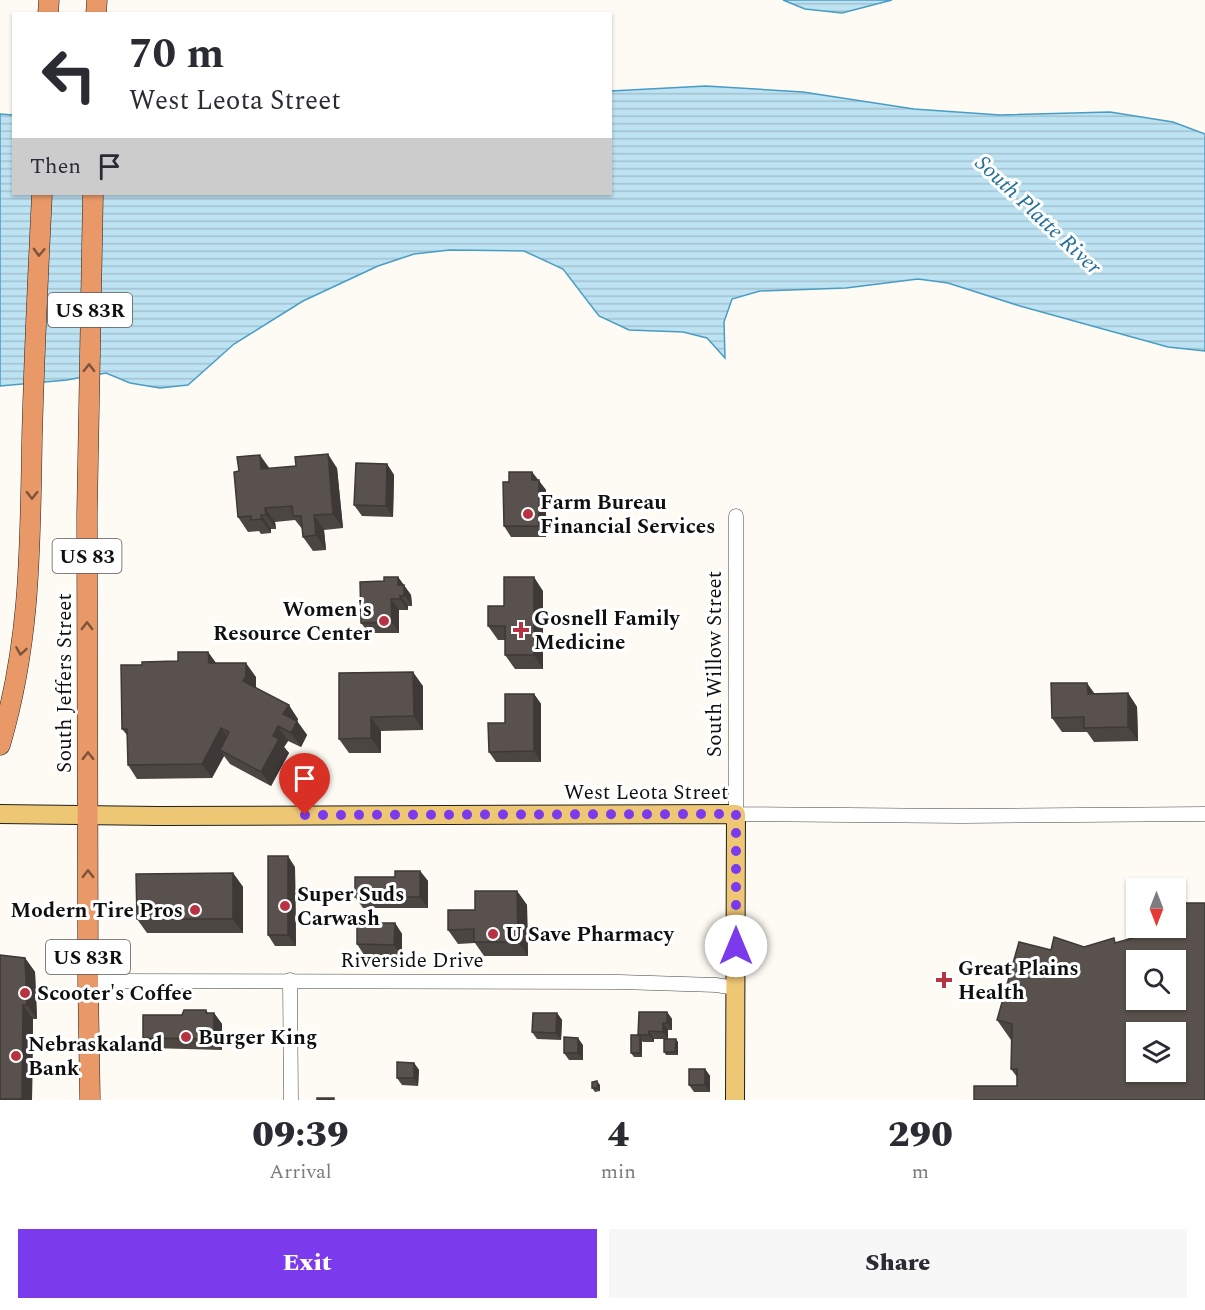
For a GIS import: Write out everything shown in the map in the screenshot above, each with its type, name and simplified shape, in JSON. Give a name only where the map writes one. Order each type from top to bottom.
[{"type":"highway","name":"US 83","points":[[0,745],[14,693],[25,631],[31,552],[32,438],[42,195]]},
{"type":"highway","name":"South Jeffers Street","points":[[90,1100],[88,427],[93,195]]},
{"type":"main road","name":"West Leota Street","points":[[0,814],[736,814]]},
{"type":"main road","name":"South Willow Street","points":[[735,1100],[736,814]]},
{"type":"street","name":"South Willow Street","points":[[736,516],[736,814]]},
{"type":"street","name":"West Leota Street","points":[[736,814],[951,816],[1205,814]]},
{"type":"street","points":[[290,980],[291,1100]]},
{"type":"street","name":"Riverside Drive","points":[[88,981],[620,982],[717,985],[736,988]]},
{"type":"water","points":[[783,0],[892,0],[842,13],[805,9]]},
{"type":"water","name":"South Platte River","points":[[706,86],[803,92],[914,109],[1000,115],[1110,112],[1173,122],[1205,134],[1205,351],[1168,347],[1020,306],[948,283],[918,279],[846,288],[760,291],[732,299],[724,322],[725,358],[707,338],[683,332],[629,330],[599,316],[563,269],[524,251],[450,250],[414,254],[378,266],[303,301],[234,344],[188,385],[160,388],[130,383],[106,373],[67,380],[0,386],[0,114],[12,115],[12,195],[612,195],[612,91]]},
{"type":"building","points":[[328,454],[333,514],[314,515],[316,535],[303,537],[301,516],[293,516],[292,506],[265,508],[266,515],[261,515],[261,519],[251,520],[251,516],[238,517],[234,472],[239,471],[237,457],[260,455],[261,469],[296,466],[295,457]]},
{"type":"building","points":[[356,463],[387,464],[386,506],[354,505]]},
{"type":"building","name":"Farm Bureau Financial Services","points":[[509,472],[532,472],[532,480],[539,480],[539,526],[504,526],[503,482],[509,482]]},
{"type":"building","points":[[384,577],[398,577],[398,585],[404,585],[404,596],[400,596],[400,599],[391,599],[392,622],[361,623],[360,582],[384,581]]},
{"type":"building","points":[[504,577],[534,577],[534,655],[505,655],[505,626],[488,626],[488,606],[504,606]]},
{"type":"building","points":[[178,652],[208,652],[209,663],[246,663],[246,676],[243,681],[289,705],[283,714],[297,721],[291,733],[278,726],[273,736],[279,739],[261,772],[220,750],[229,732],[221,728],[202,764],[128,765],[127,729],[122,729],[121,665],[178,661]]},
{"type":"building","points":[[413,672],[414,716],[371,717],[371,738],[339,739],[339,673]]},
{"type":"building","points":[[1051,683],[1087,683],[1088,694],[1128,693],[1128,727],[1084,728],[1084,717],[1052,718]]},
{"type":"building","points":[[505,694],[534,694],[534,751],[489,752],[488,723],[505,723]]},
{"type":"building","points":[[268,856],[288,856],[288,935],[268,935]]},
{"type":"building","points":[[395,871],[420,871],[420,897],[355,897],[355,877],[395,877]]},
{"type":"building","name":"Modern Tire Pros","points":[[233,873],[233,919],[137,919],[136,874]]},
{"type":"building","points":[[475,891],[517,891],[518,942],[474,942],[474,929],[448,930],[448,910],[475,910]]},
{"type":"building","points":[[1186,903],[1205,903],[1205,1100],[974,1100],[974,1086],[1017,1086],[1017,1069],[1011,1069],[1012,1024],[997,1020],[1019,942],[1051,950],[1054,937],[1084,947],[1114,938],[1115,943],[1132,938],[1186,938]]},
{"type":"building","points":[[357,923],[395,923],[394,945],[357,944]]},
{"type":"building","name":"Nebraskaland Bank","points":[[0,955],[25,958],[27,1005],[23,1005],[22,1099],[0,1099]]},
{"type":"building","points":[[184,1010],[206,1010],[206,1013],[214,1013],[214,1039],[143,1038],[143,1015],[182,1015]]},
{"type":"building","points":[[639,1012],[667,1012],[667,1023],[663,1023],[663,1032],[649,1031],[649,1035],[638,1035]]},
{"type":"building","points":[[533,1013],[557,1013],[556,1033],[532,1032]]},
{"type":"building","points":[[631,1035],[640,1037],[640,1053],[631,1053]]},
{"type":"building","points":[[564,1037],[578,1038],[578,1053],[564,1053]]},
{"type":"building","points":[[664,1039],[676,1039],[675,1052],[664,1052]]},
{"type":"building","points":[[397,1062],[414,1063],[414,1078],[397,1078]]},
{"type":"building","points":[[689,1069],[705,1069],[705,1085],[689,1085]]},
{"type":"building","points":[[597,1081],[598,1088],[592,1088],[592,1082]]},
{"type":"building","points":[[317,1098],[334,1098],[334,1100],[317,1100]]},
{"type":"place","name":"Farm Bureau Financial Services","points":[[528,514]]},
{"type":"place","name":"Women's Resource Center","points":[[384,621]]},
{"type":"place","name":"Gosnell Family Medicine","points":[[521,630]]},
{"type":"place","name":"Super Suds Carwash","points":[[285,906]]},
{"type":"place","name":"Modern Tire Pros","points":[[195,910]]},
{"type":"place","name":"U Save Pharmacy","points":[[493,934]]},
{"type":"place","name":"Great Plains Health","points":[[944,980]]},
{"type":"place","name":"Scooter's Coffee","points":[[25,993]]},
{"type":"place","name":"Burger King","points":[[186,1037]]},
{"type":"place","name":"Nebraskaland Bank","points":[[16,1056]]},
{"type":"route","points":[[305,815],[736,814],[736,946]]}]
